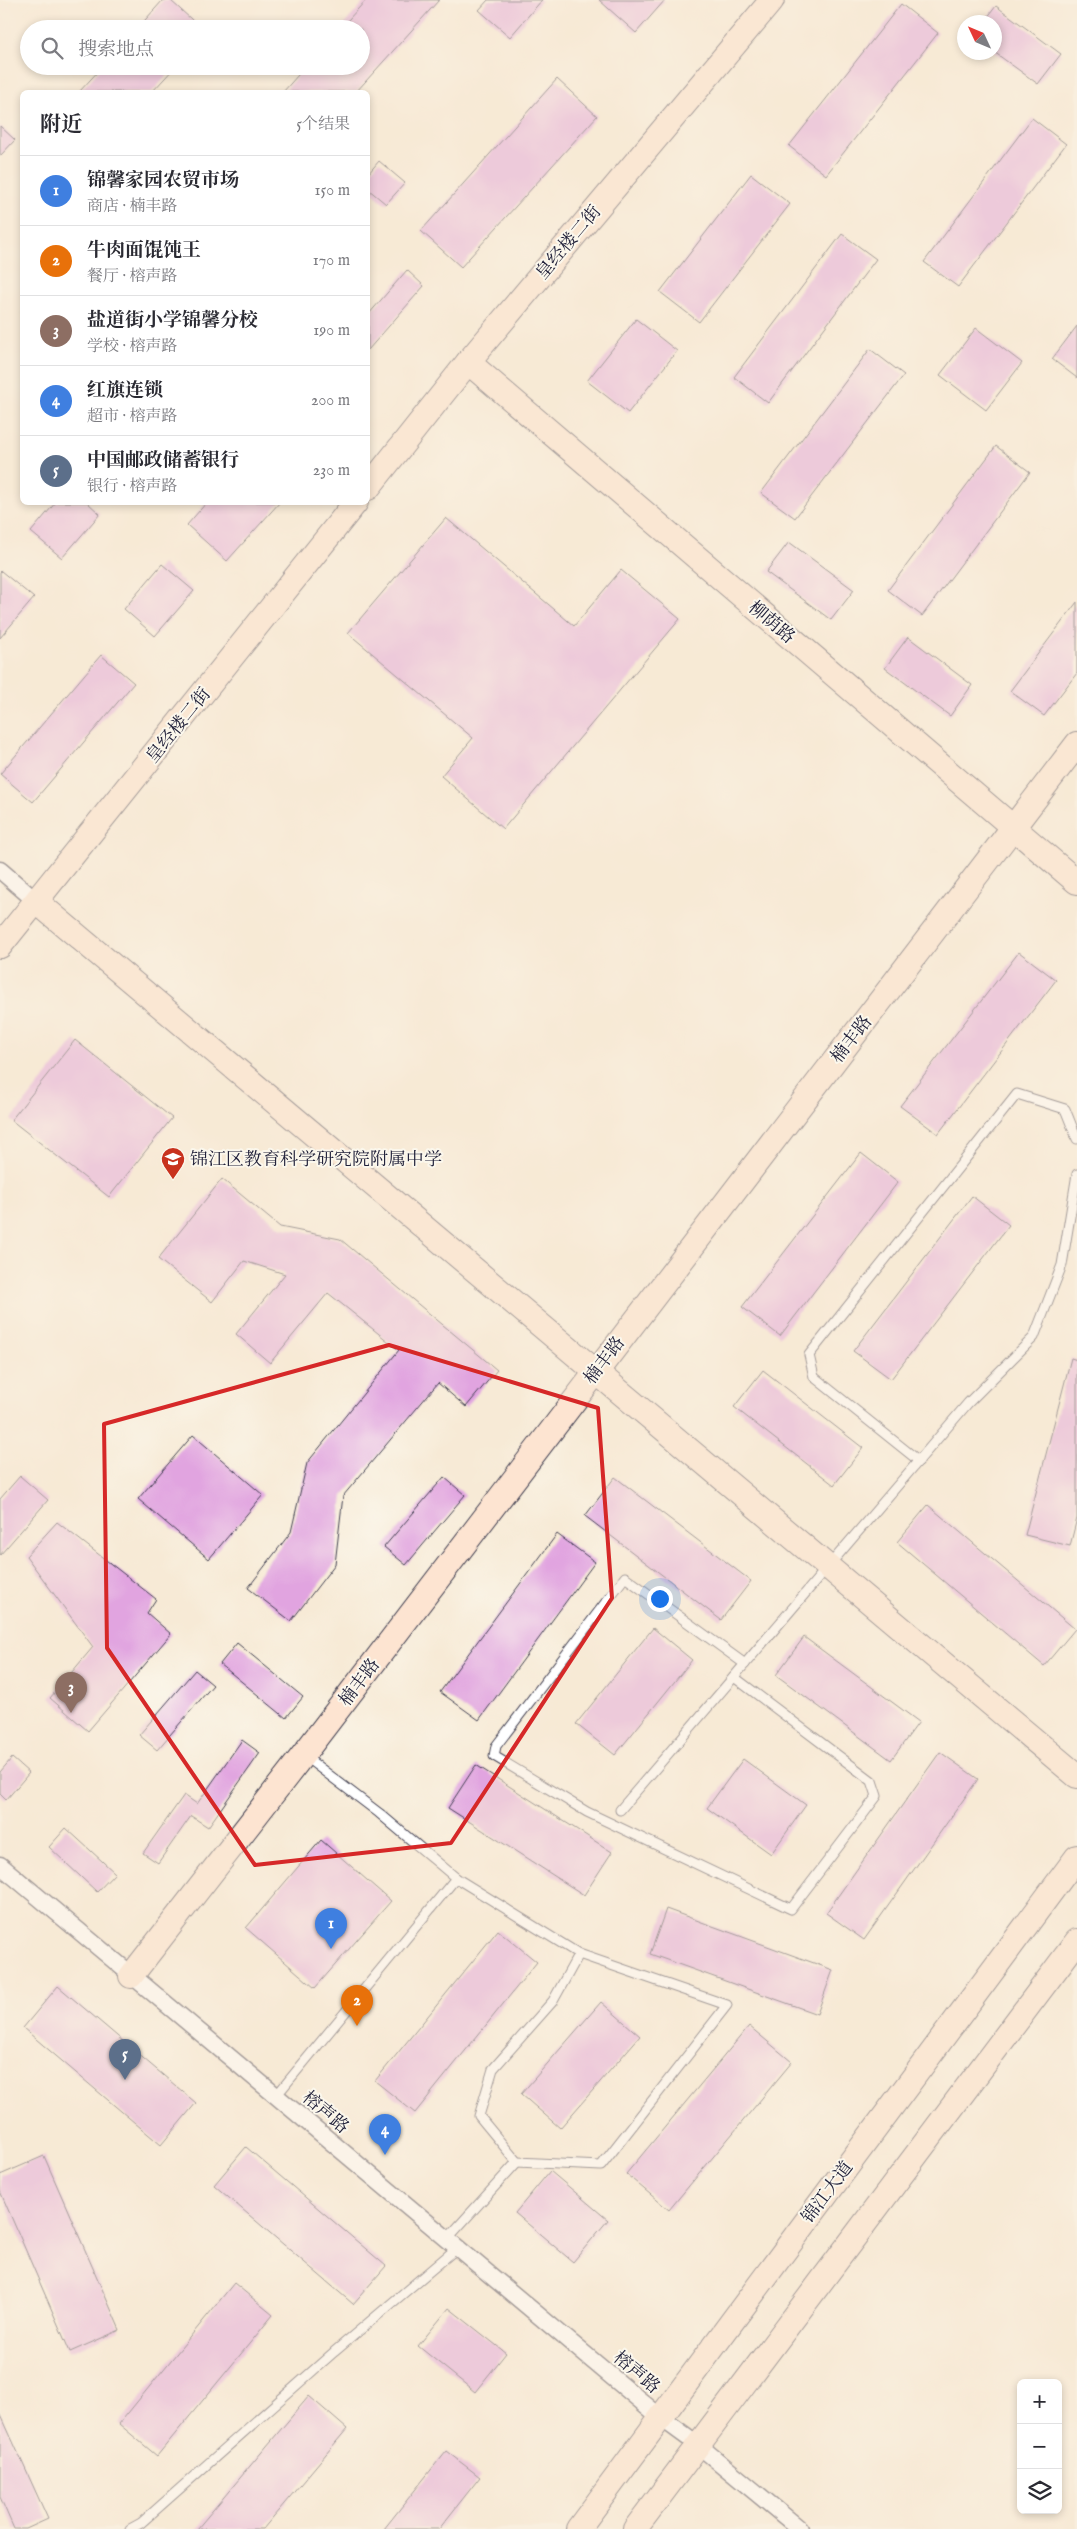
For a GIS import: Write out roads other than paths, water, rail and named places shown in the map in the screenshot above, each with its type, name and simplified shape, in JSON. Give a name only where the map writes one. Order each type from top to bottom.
[{"type":"street","name":"皇经楼二街","points":[[370,485],[468,362],[772,0]]},
{"type":"street","name":"柳荫路","points":[[468,362],[1077,882]]},
{"type":"street","name":"皇经楼二街","points":[[0,946],[354,505]]},
{"type":"street","name":"楠丰路","points":[[131,1976],[303,1755],[1077,744]]},
{"type":"street","points":[[0,870],[1077,1776]]},
{"type":"street","name":"锦江大道","points":[[578,2529],[1077,1857]]},
{"type":"street","name":"榕声路","points":[[0,1865],[660,2417],[697,2444],[800,2529]]},
{"type":"street","points":[[635,2529],[697,2444],[1077,1941]]},
{"type":"lane","points":[[920,1461],[814,1377],[809,1355],[1018,1094],[1065,1109],[1077,1139]]},
{"type":"lane","points":[[620,1810],[968,1403],[1034,1337],[1062,1265],[1077,1174]]},
{"type":"lane","points":[[734,1677],[872,1781],[877,1796],[791,1909],[587,1812],[494,1756],[496,1746],[625,1577],[745,1664]]},
{"type":"lane","points":[[303,1755],[379,1813],[456,1878],[579,1954],[727,2005],[601,2166],[517,2162],[480,2116],[490,2078],[493,2069],[553,2001],[579,1954]]},
{"type":"lane","points":[[276,2096],[456,1878]]},
{"type":"lane","points":[[130,2529],[141,2522],[334,2352],[452,2243],[517,2162]]},
{"type":"place","name":"锦江区教育科学研究院附属中学","points":[[173,1180]]},
{"type":"place","name":"盐道街小学锦馨分校","points":[[71,1713]]},
{"type":"place","name":"锦馨家园农贸市场","points":[[331,1949]]},
{"type":"place","name":"牛肉面馄饨王","points":[[357,2026]]},
{"type":"place","name":"中国邮政储蓄银行","points":[[125,2080]]},
{"type":"place","name":"红旗连锁","points":[[385,2155]]}]
